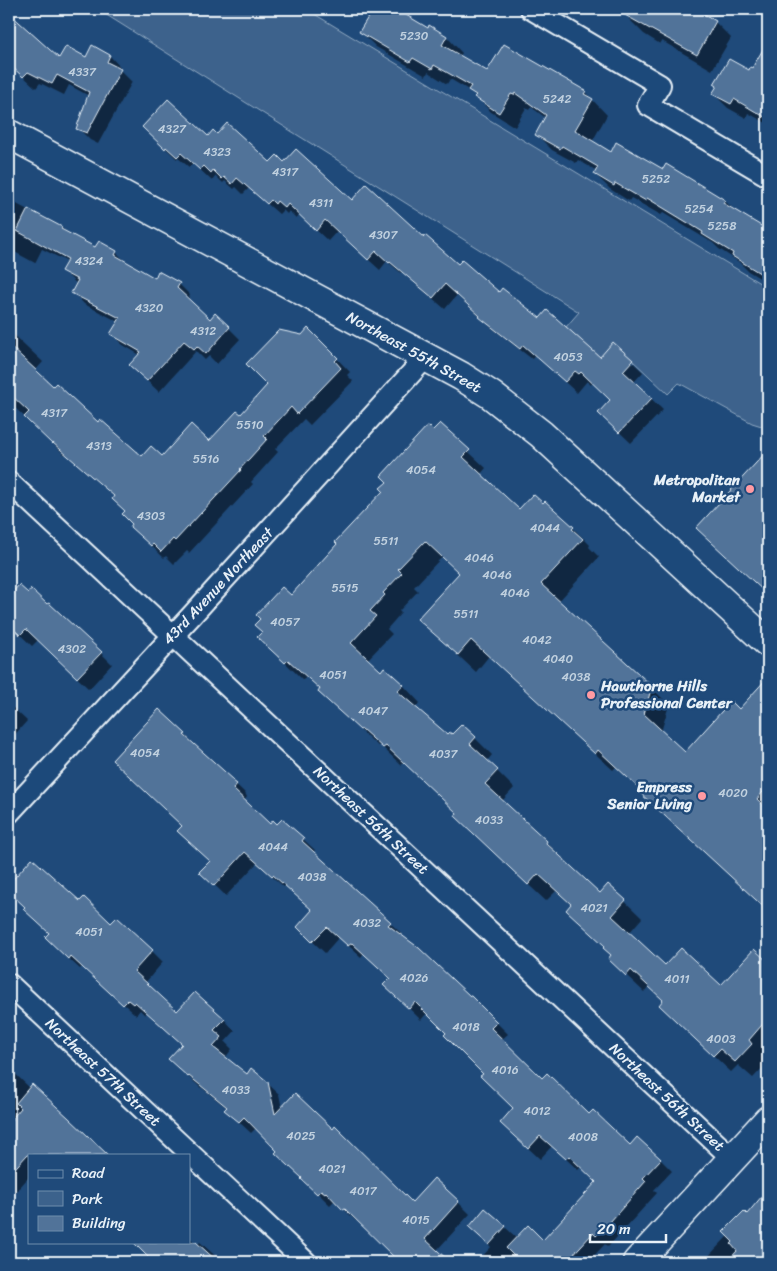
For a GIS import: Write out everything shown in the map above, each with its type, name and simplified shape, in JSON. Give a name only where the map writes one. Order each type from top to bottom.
[{"type":"main road","name":"Northeast 55th Street","points":[[9,134],[426,357],[491,395],[536,429],[768,643]]},
{"type":"main road","points":[[637,1262],[768,1120]]},
{"type":"street","points":[[531,9],[660,85],[648,105],[768,176]]},
{"type":"street","name":"43rd Avenue Northeast","points":[[9,813],[426,357]]},
{"type":"street","name":"Northeast 56th Street","points":[[9,482],[733,1158]]},
{"type":"street","name":"Northeast 57th Street","points":[[9,984],[306,1262]]},
{"type":"green space","points":[[97,9],[306,9],[768,288],[768,428],[752,423],[679,383],[668,394],[614,343],[600,358],[566,327],[579,312]]},
{"type":"green space","points":[[706,9],[768,9],[768,11],[706,16]]},
{"type":"building","points":[[373,9],[396,9],[428,28],[429,25],[447,36],[442,45],[487,71],[504,44],[586,91],[584,94],[593,99],[575,130],[611,152],[616,142],[663,169],[666,164],[725,200],[723,203],[763,227],[762,229],[768,233],[763,241],[768,245],[768,278],[732,256],[733,253],[702,234],[703,232],[647,198],[646,201],[615,183],[614,186],[594,174],[598,167],[562,146],[560,149],[535,135],[546,115],[515,93],[514,95],[511,94],[499,113],[474,97],[476,95],[468,90],[471,86],[434,65],[432,69],[413,58],[410,62],[359,32]]},
{"type":"building","points":[[614,9],[695,9],[716,21],[697,55]]},
{"type":"building","points":[[9,13],[59,58],[66,46],[86,57],[92,45],[110,55],[107,62],[121,69],[87,133],[76,129],[89,92],[57,75],[52,84],[28,72],[23,77],[9,64]]},
{"type":"building","points":[[768,41],[768,119],[734,99],[731,104],[712,94],[717,86],[714,84],[729,59],[749,70]]},
{"type":"building","points":[[168,99],[208,136],[213,130],[217,134],[227,123],[270,162],[277,155],[284,162],[296,149],[352,200],[366,184],[424,237],[425,235],[458,264],[462,260],[499,292],[502,288],[540,318],[547,310],[600,357],[613,342],[633,360],[623,371],[652,398],[619,433],[598,413],[610,400],[581,372],[579,374],[575,371],[565,382],[523,345],[520,349],[479,317],[445,284],[433,298],[376,251],[368,260],[325,220],[316,231],[288,204],[285,208],[277,201],[275,204],[271,200],[267,204],[237,178],[232,184],[224,177],[222,179],[213,170],[211,173],[204,166],[200,170],[181,153],[177,157],[166,147],[165,149],[142,127]]},
{"type":"building","points":[[28,209],[95,247],[99,241],[117,251],[115,255],[155,278],[158,271],[180,283],[177,288],[210,319],[215,313],[230,327],[206,354],[197,346],[194,349],[184,341],[147,381],[129,365],[141,352],[110,334],[120,318],[71,293],[78,280],[61,271],[68,259],[17,231]]},
{"type":"building","points":[[308,328],[338,358],[335,361],[341,368],[297,414],[291,407],[264,436],[267,439],[241,470],[175,541],[173,539],[161,552],[153,544],[151,546],[130,527],[132,524],[122,514],[125,511],[112,499],[114,496],[52,444],[24,417],[29,412],[9,393],[9,345],[53,386],[56,383],[98,422],[100,419],[142,456],[151,446],[162,456],[191,424],[209,441],[237,411],[241,414],[267,385],[246,364],[279,330],[302,335]]},
{"type":"building","points":[[440,423],[470,450],[463,457],[519,509],[533,494],[543,503],[545,501],[574,527],[572,529],[583,539],[541,584],[652,686],[644,714],[685,752],[731,701],[739,709],[768,677],[768,786],[757,799],[768,810],[768,911],[640,793],[642,791],[598,750],[595,754],[471,640],[458,655],[417,619],[459,573],[425,541],[398,569],[402,573],[383,593],[385,595],[370,611],[376,616],[351,643],[381,671],[384,667],[404,685],[397,691],[447,734],[449,732],[452,734],[462,724],[476,737],[470,744],[498,770],[485,784],[600,893],[608,884],[626,900],[612,916],[665,965],[681,948],[721,985],[754,949],[768,962],[768,1018],[749,1040],[752,1044],[735,1062],[720,1049],[713,1056],[659,1005],[663,1000],[631,970],[626,976],[608,959],[611,955],[603,948],[605,946],[566,910],[571,904],[538,874],[528,885],[455,816],[457,813],[386,746],[383,748],[362,729],[360,730],[318,692],[320,689],[288,660],[285,663],[257,637],[262,632],[254,625],[260,619],[256,615],[282,587],[291,595],[337,544],[335,542],[383,491],[380,488],[387,482],[381,476],[428,425],[433,430]]},
{"type":"building","name":"Metropolitan Market","points":[[768,450],[768,595],[696,528]]},
{"type":"building","points":[[19,585],[28,593],[31,589],[47,604],[49,603],[102,652],[77,678],[26,629],[20,635],[9,625],[9,596]]},
{"type":"building","points":[[159,709],[186,734],[184,735],[234,780],[237,784],[233,789],[270,824],[273,820],[277,824],[282,819],[304,838],[302,841],[391,922],[388,925],[419,948],[471,996],[497,1022],[491,1028],[542,1078],[547,1073],[589,1114],[593,1110],[630,1145],[637,1137],[661,1159],[643,1178],[646,1181],[610,1222],[596,1236],[593,1233],[568,1262],[520,1262],[506,1248],[528,1225],[543,1240],[596,1182],[569,1156],[566,1159],[540,1136],[528,1149],[500,1123],[513,1108],[480,1076],[483,1074],[444,1035],[446,1033],[415,1002],[409,1009],[383,985],[390,978],[352,943],[348,946],[327,927],[312,942],[297,927],[312,910],[245,852],[214,886],[199,872],[210,861],[177,831],[182,826],[112,760]]},
{"type":"building","points":[[32,858],[80,901],[84,897],[111,923],[117,917],[153,950],[134,971],[177,1011],[195,992],[225,1019],[214,1030],[222,1037],[213,1047],[247,1074],[251,1068],[268,1082],[275,1114],[295,1093],[333,1129],[335,1126],[412,1202],[434,1178],[459,1201],[425,1239],[450,1262],[399,1262],[326,1192],[321,1190],[317,1194],[275,1153],[277,1151],[244,1117],[239,1122],[224,1110],[227,1107],[168,1059],[182,1044],[135,1002],[133,1004],[128,1000],[123,1005],[70,956],[68,959],[45,937],[49,933],[23,909],[25,907],[9,892],[9,884]]},
{"type":"building","points":[[32,1084],[107,1154],[28,1154],[9,1175],[9,1122],[21,1108],[16,1103]]},
{"type":"building","points":[[768,1189],[768,1262],[727,1262],[737,1251],[731,1244],[733,1242],[723,1232],[744,1211],[747,1214]]},
{"type":"building","points":[[485,1208],[506,1226],[489,1245],[469,1227]]},
{"type":"building","points":[[190,1242],[196,1242],[218,1262],[153,1262],[135,1244],[190,1244]]},
{"type":"place","name":"Metropolitan Market","points":[[750,489]]},
{"type":"place","name":"Hawthorne Hills Professional Center","points":[[591,695]]},
{"type":"place","name":"Empress Senior Living","points":[[702,796]]}]
